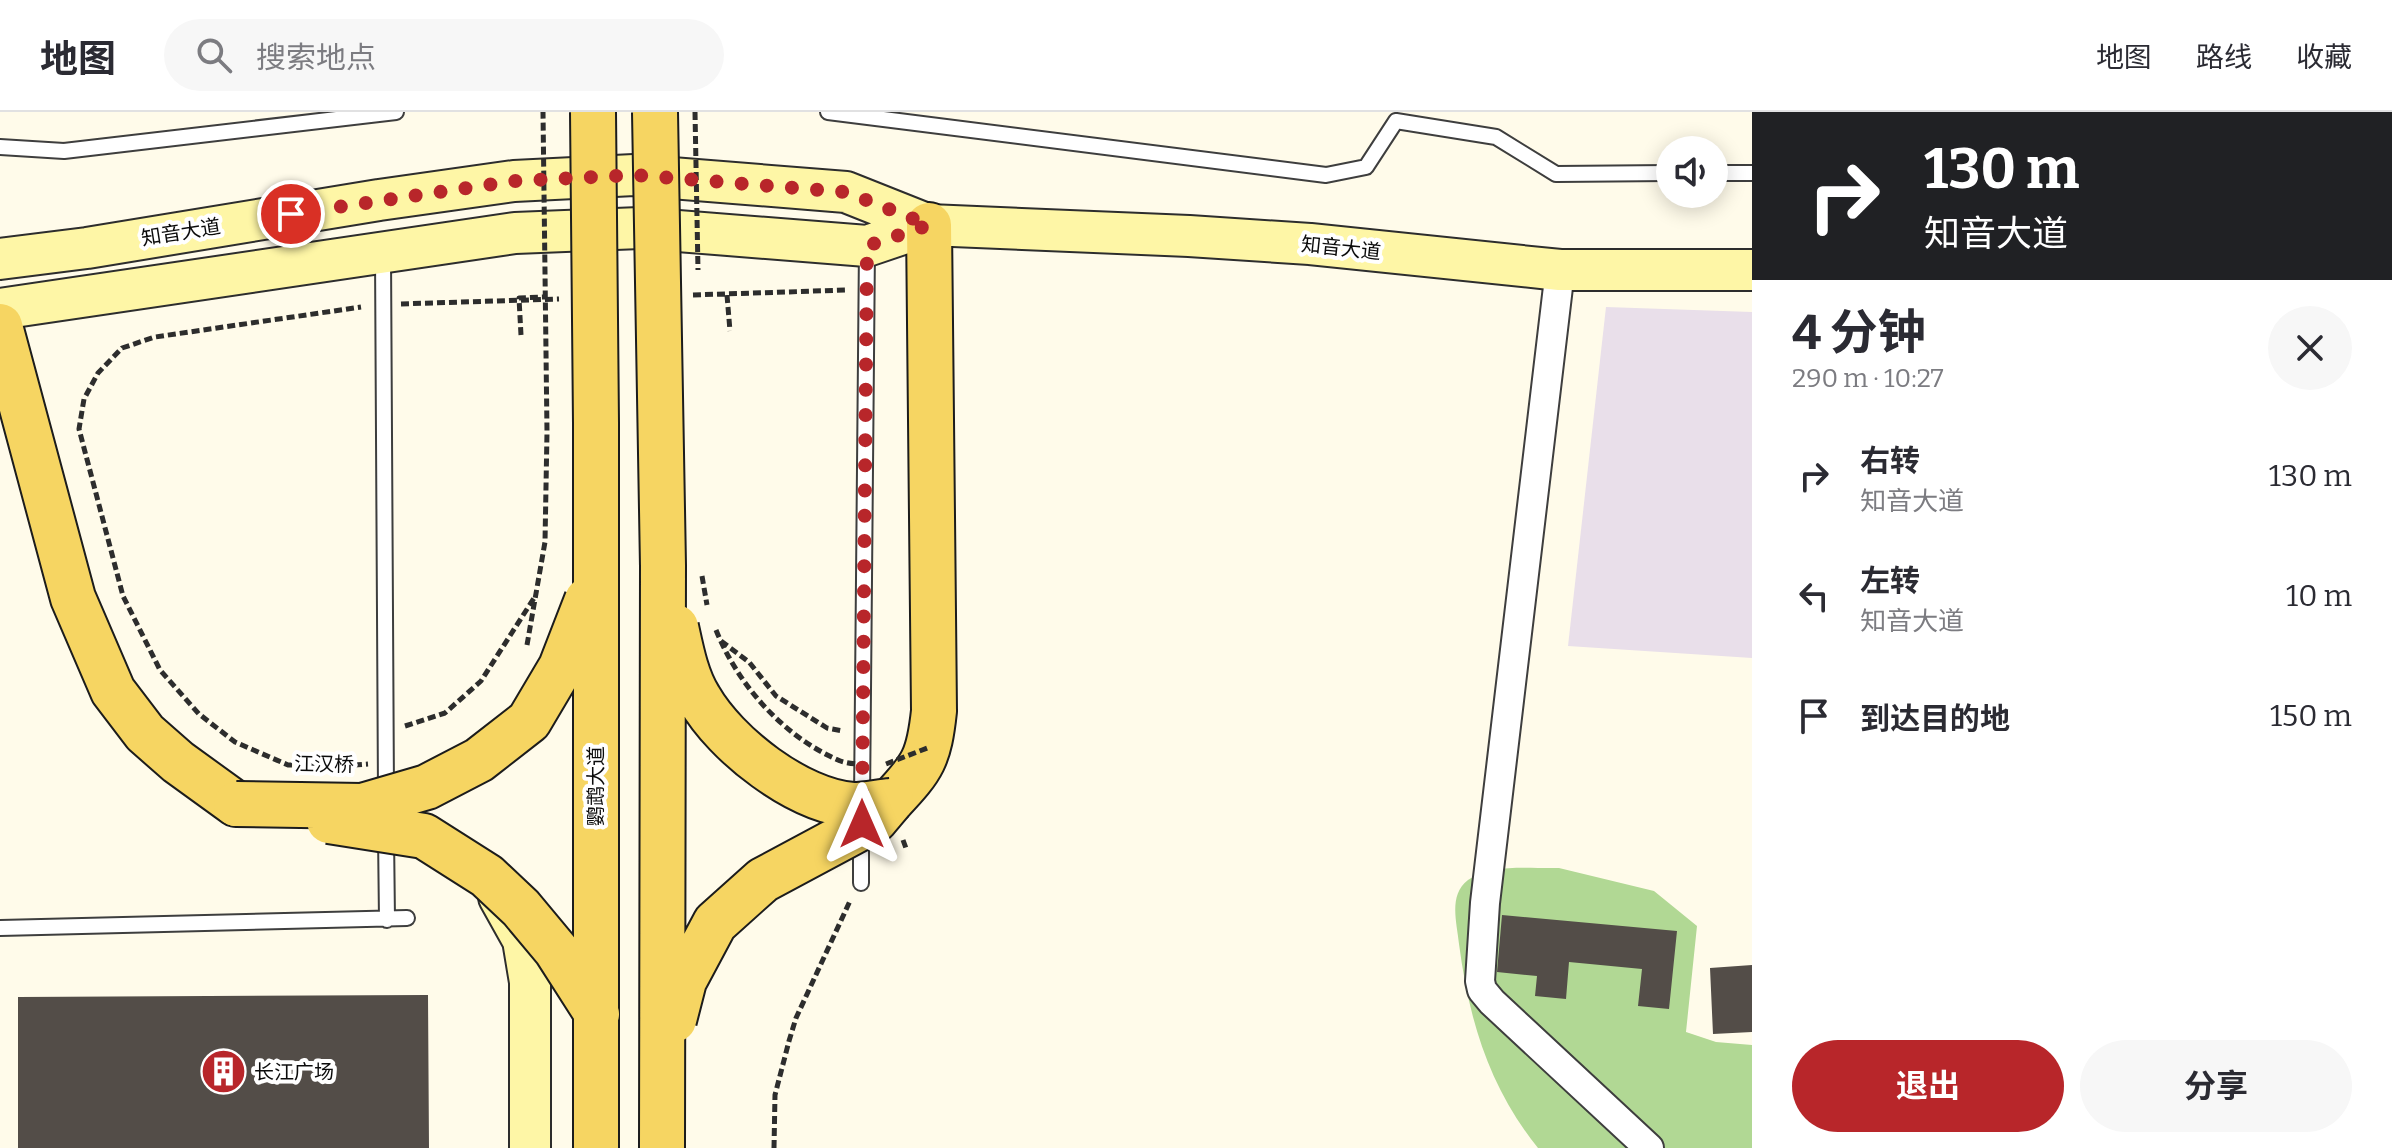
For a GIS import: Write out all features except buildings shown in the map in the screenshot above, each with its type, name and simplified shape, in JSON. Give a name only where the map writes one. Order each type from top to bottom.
[{"type":"main road","name":"鹦鹉大道","points":[[593,112],[596,1148]]},
{"type":"main road","points":[[655,112],[660,425],[682,566],[683,657],[699,698],[724,730],[768,770],[822,798],[854,805],[891,801]]},
{"type":"main road","name":"知音大道","points":[[0,259],[514,181],[634,175],[846,192],[929,225],[1310,244],[1560,270],[1752,270]]},
{"type":"main road","points":[[663,1061],[684,981],[715,923],[763,880],[875,820],[914,776],[932,729],[929,225]]},
{"type":"main road","name":"知音大道","points":[[0,309],[515,233],[596,228],[656,229],[867,246],[929,225]]},
{"type":"main road","points":[[0,326],[73,598],[113,691],[145,733],[178,762],[236,804],[424,836],[487,876],[521,908],[556,950],[597,1014]]},
{"type":"main road","points":[[662,1148],[682,566]]},
{"type":"main road","points":[[236,804],[362,806],[427,787],[479,760],[529,721],[561,667],[580,624],[596,571]]},
{"type":"main road","points":[[487,876],[523,940],[527,968],[530,1148]]},
{"type":"street","points":[[1560,270],[1486,888],[1479,973],[1486,996],[1649,1148]]},
{"type":"lane","points":[[0,147],[64,151],[396,112]]},
{"type":"lane","points":[[828,112],[1326,175],[1366,167],[1396,121],[1496,137],[1556,174],[1656,173]]},
{"type":"lane","points":[[1728,173],[1752,173]]},
{"type":"lane","points":[[861,883],[867,246]]},
{"type":"lane","points":[[383,251],[387,920]]},
{"type":"lane","points":[[0,928],[407,918]]},
{"type":"path","points":[[521,657],[528,645],[546,527],[543,112]]},
{"type":"path","points":[[695,112],[698,310]]},
{"type":"path","points":[[698,295],[729,295],[730,331]]},
{"type":"path","points":[[521,335],[519,298],[545,297]]},
{"type":"path","name":"江汉桥","points":[[361,307],[155,337],[122,348],[98,373],[84,399],[79,429],[123,596],[160,670],[199,714],[235,742],[288,765],[378,763]]},
{"type":"path","points":[[682,566],[704,597],[709,611]]},
{"type":"path","points":[[405,726],[445,713],[481,681],[538,591]]},
{"type":"path","points":[[715,626],[752,695],[803,740],[840,761],[879,766],[932,729]]},
{"type":"path","points":[[721,641],[749,662],[776,696],[827,728],[863,735]]},
{"type":"path","points":[[774,1148],[775,1095],[796,1018],[847,904],[861,883]]},
{"type":"shaded area","points":[[1606,307],[1752,312],[1752,658],[1568,646]]},
{"type":"green space","points":[[1559,868],[1654,891],[1697,926],[1686,1032],[1716,1042],[1752,1045],[1752,1148],[1538,1148],[1521,1125],[1494,1077],[1475,1026],[1463,972],[1456,901],[1468,880],[1488,871]]},
{"type":"place","name":"长江广场","points":[[223,1072]]},
{"type":"route","points":[[291,214],[514,181],[634,175],[846,192],[929,225],[867,246],[862,824]]}]
